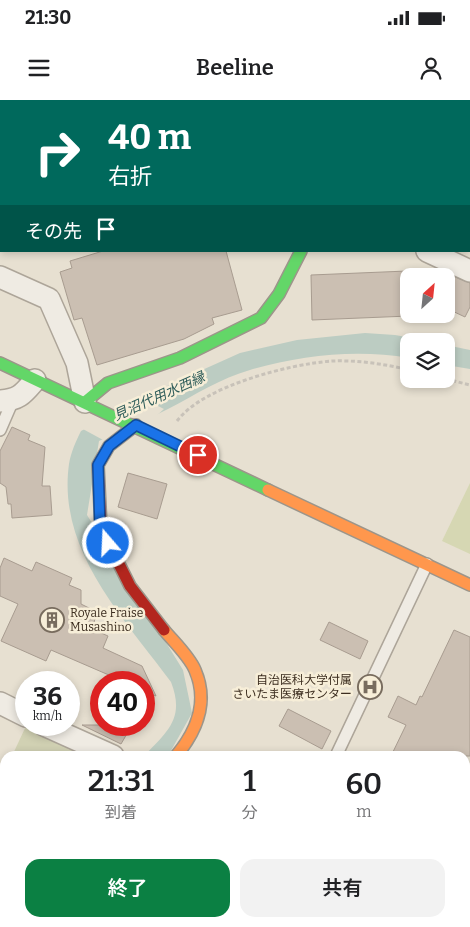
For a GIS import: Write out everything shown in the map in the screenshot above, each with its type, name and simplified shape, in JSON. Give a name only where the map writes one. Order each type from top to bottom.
[{"type":"street","points":[[91,405],[108,383],[180,358],[260,318],[279,294],[300,252]]},
{"type":"street","points":[[429,252],[470,271]]},
{"type":"street","points":[[0,277],[49,299],[77,363],[91,405]]},
{"type":"street","points":[[0,363],[470,585]]},
{"type":"street","points":[[7,400],[23,394],[35,380]]},
{"type":"street","points":[[138,427],[109,446],[98,465],[100,528],[130,586],[196,669],[202,696],[200,718],[180,751]]},
{"type":"street","points":[[0,703],[15,710]]},
{"type":"street","points":[[68,736],[102,751]]},
{"type":"lane","points":[[0,430],[7,400]]},
{"type":"lane","points":[[338,751],[426,564]]},
{"type":"path","points":[[163,439],[183,413],[205,398],[232,386],[281,370],[333,361],[386,364],[400,368]]},
{"type":"path","points":[[455,381],[470,385]]},
{"type":"green space","points":[[470,483],[470,554],[442,541]]},
{"type":"green space","points":[[21,736],[58,736],[90,751],[14,751]]},
{"type":"water","name":"見沼代用水西縁","points":[[365,333],[400,336],[400,357],[349,354],[309,357],[239,373],[99,441],[87,515],[183,670],[192,713],[171,751],[149,751],[172,723],[175,715],[175,694],[171,682],[114,607],[83,554],[73,525],[68,495],[69,464],[72,451],[81,431],[171,384],[240,353],[297,340]]},
{"type":"water","points":[[455,347],[470,350],[470,369],[455,366]]},
{"type":"pier","points":[[140,397],[164,409],[154,418],[105,441],[81,428]]},
{"type":"building","points":[[100,252],[226,252],[242,310],[212,318],[214,324],[184,339],[97,365],[82,318],[74,320],[60,272],[72,268],[70,261]]},
{"type":"building","points":[[400,271],[400,316],[312,320],[311,275]]},
{"type":"building","points":[[455,277],[470,283],[470,307],[465,317],[455,312]]},
{"type":"building","points":[[12,427],[30,435],[28,440],[45,447],[42,486],[50,486],[52,515],[12,518],[11,504],[8,504],[6,487],[0,483],[0,451]]},
{"type":"building","points":[[128,473],[167,484],[157,519],[118,507]]},
{"type":"building","name":"Royale Fraise Musashino","points":[[4,558],[32,571],[36,562],[72,578],[69,585],[81,590],[81,604],[97,612],[92,629],[108,636],[103,648],[142,666],[144,671],[100,671],[51,650],[46,661],[1,641],[18,604],[0,596],[0,568]]},
{"type":"building","points":[[329,622],[368,641],[360,659],[320,640]]},
{"type":"building","points":[[454,630],[470,637],[470,751],[393,751],[406,725],[388,717],[398,696],[416,705],[420,696],[422,697]]},
{"type":"building","points":[[288,709],[331,731],[322,749],[279,726]]},
{"type":"building","points":[[105,736],[126,736],[121,744]]},
{"type":"traffic: fast","points":[[85,402],[108,383],[180,358],[261,318],[279,294],[300,252]]},
{"type":"traffic: fast","points":[[0,363],[268,490]]},
{"type":"traffic: slow","points":[[268,490],[470,585]]},
{"type":"traffic: slow","points":[[164,630],[185,654],[195,670],[201,693],[199,716],[190,737],[180,751]]},
{"type":"traffic: jam","points":[[136,425],[109,446],[98,465],[101,528],[130,586],[164,630]]},
{"type":"place","name":"Royale Fraise Musashino","points":[[52,620]]},
{"type":"place","name":"自治医科大学付属 さいたま医療センター","points":[[370,687]]},
{"type":"route","points":[[108,543],[100,528],[98,465],[109,446],[136,425],[198,455]]}]
